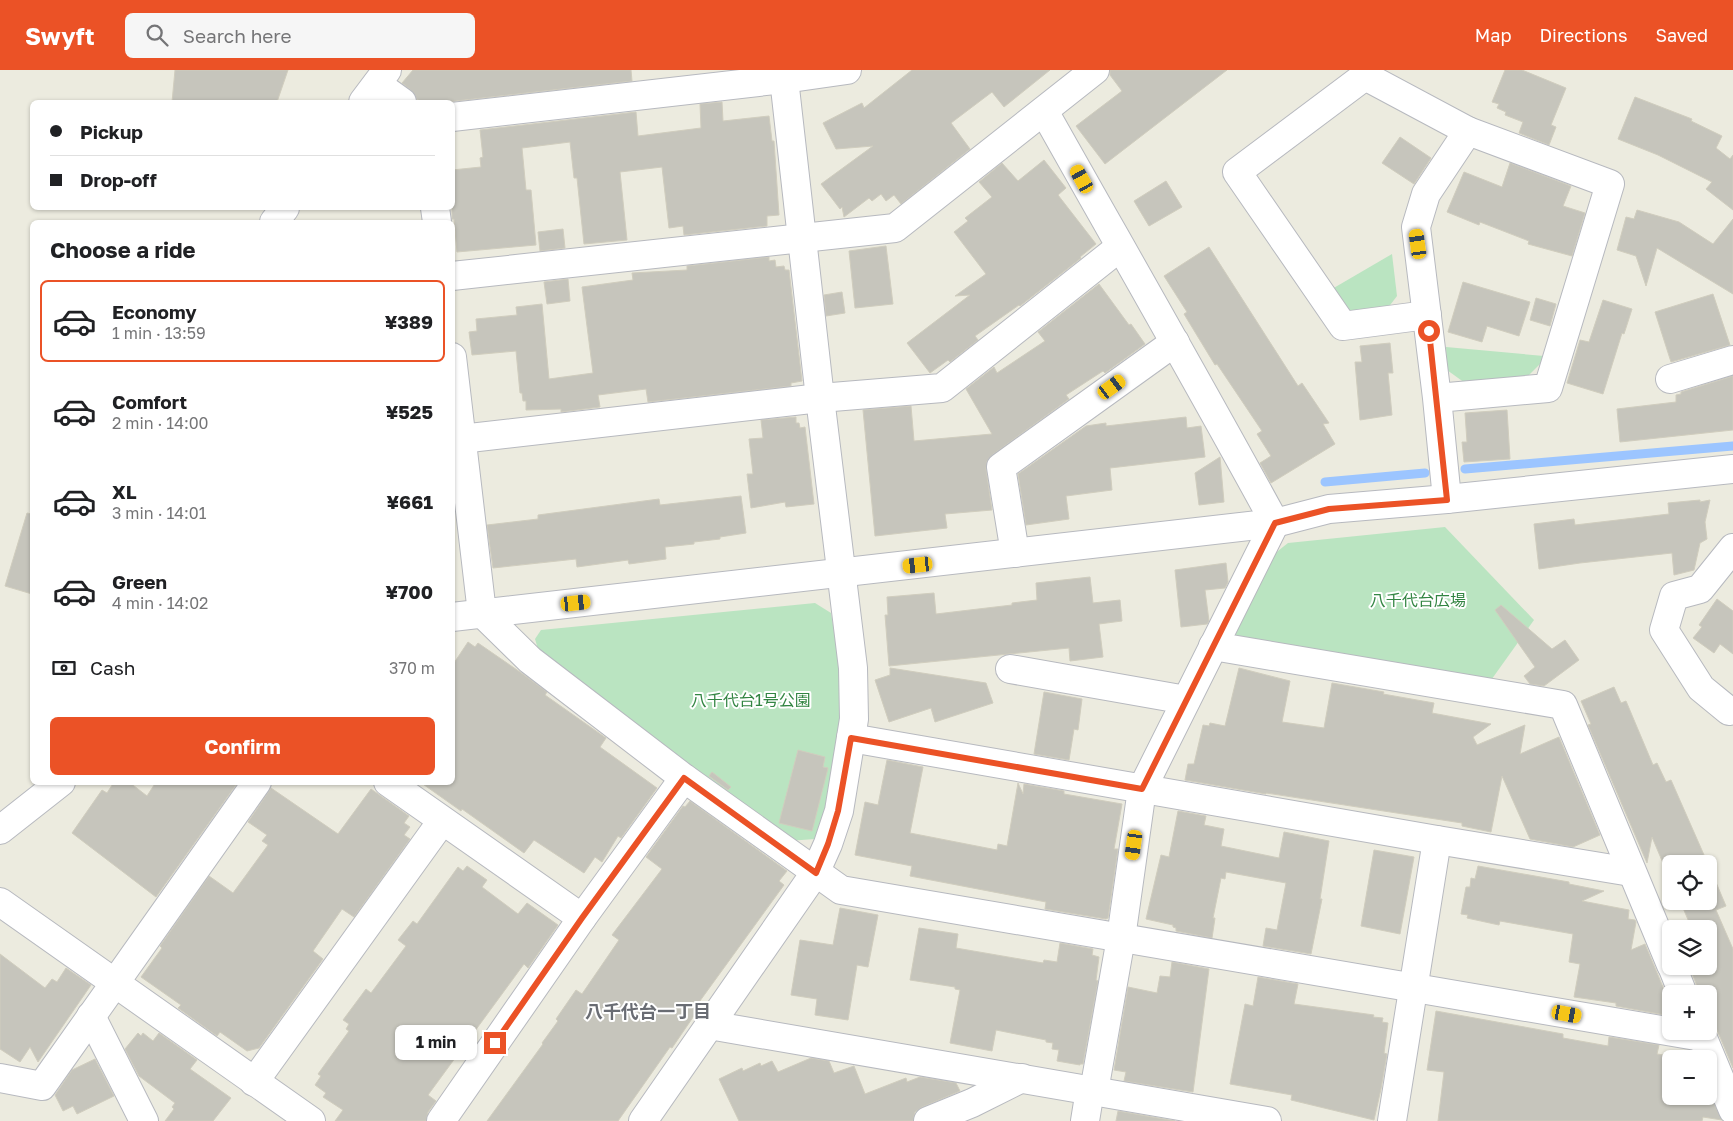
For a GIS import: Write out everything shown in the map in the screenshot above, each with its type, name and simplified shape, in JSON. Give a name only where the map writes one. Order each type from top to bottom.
[{"type":"street","points":[[455,117],[783,75],[847,70]]},
{"type":"street","points":[[455,276],[895,228],[1095,70]]},
{"type":"street","points":[[643,1121],[816,873],[828,844],[838,811],[854,719],[854,668],[841,574],[783,75]]},
{"type":"street","points":[[1427,315],[1343,326],[1238,172],[1365,76],[1468,131],[1610,184],[1548,388],[1437,398]]},
{"type":"street","points":[[376,85],[399,100]]},
{"type":"street","points":[[1044,110],[1275,523]]},
{"type":"street","points":[[1447,500],[1437,398],[1416,227],[1426,194],[1468,131]]},
{"type":"street","points":[[276,220],[283,210]]},
{"type":"street","points":[[457,440],[820,398],[942,388],[1120,247]]},
{"type":"street","points":[[1015,554],[1001,467],[1175,342]]},
{"type":"street","points":[[1670,379],[1733,360]]},
{"type":"street","points":[[455,407],[457,440],[482,614],[530,660],[684,778],[841,890],[1412,988],[1662,1028]]},
{"type":"street","points":[[455,617],[1275,523],[1329,509],[1447,500],[1733,468]]},
{"type":"street","points":[[1085,1121],[1121,938],[1142,789],[1275,523]]},
{"type":"street","points":[[1732,710],[1701,688],[1664,630],[1674,596],[1700,588],[1733,548]]},
{"type":"street","points":[[1213,646],[1563,705],[1662,945]]},
{"type":"street","points":[[1010,669],[1186,700]]},
{"type":"street","points":[[851,738],[1631,872]]},
{"type":"street","points":[[440,1121],[582,918],[684,778]]},
{"type":"street","points":[[0,830],[54,785]]},
{"type":"street","points":[[0,1078],[42,1086],[256,785]]},
{"type":"street","points":[[392,785],[582,918]]},
{"type":"street","points":[[254,1082],[442,821]]},
{"type":"street","points":[[1392,1121],[1437,840]]},
{"type":"street","points":[[0,902],[311,1121]]},
{"type":"street","points":[[91,1016],[144,1121]]},
{"type":"street","points":[[709,1025],[1267,1121]]},
{"type":"street","points":[[1704,1040],[1733,1110]]},
{"type":"street","points":[[928,1121],[972,1104],[1022,1078]]},
{"type":"green space","points":[[1392,254],[1397,296],[1384,313],[1357,316],[1339,304],[1332,289]]},
{"type":"green space","points":[[1446,347],[1544,356],[1541,363],[1526,378],[1465,383],[1447,370]]},
{"type":"green space","name":"八千代台広場","points":[[1445,527],[1534,620],[1489,683],[1234,639],[1230,634],[1269,558],[1288,543]]},
{"type":"green space","name":"八千代台1号公園","points":[[815,603],[831,613],[841,672],[840,719],[825,811],[815,839],[788,841],[538,649],[535,639],[541,630]]},
{"type":"building","points":[[175,70],[288,70],[278,100],[172,100]]},
{"type":"building","points":[[413,70],[631,70],[632,81],[455,101],[418,100],[411,90],[402,83]]},
{"type":"building","points":[[912,70],[1050,70],[1004,107],[992,92],[951,123],[970,149],[901,204],[894,195],[886,201],[881,194],[872,201],[869,198],[844,217],[842,207],[840,209],[821,184],[873,146],[836,149],[823,123],[862,103],[864,108]]},
{"type":"building","points":[[1110,70],[1227,70],[1105,164],[1076,126],[1122,91],[1110,75]]},
{"type":"building","points":[[1505,70],[1522,70],[1566,88],[1551,125],[1556,127],[1549,145],[1519,133],[1523,122],[1505,115],[1506,112],[1497,108],[1499,104],[1492,102]]},
{"type":"building","points":[[1635,97],[1692,119],[1691,121],[1722,136],[1716,148],[1730,159],[1733,155],[1733,210],[1706,189],[1712,182],[1658,155],[1618,139]]},
{"type":"building","points":[[722,102],[723,121],[769,116],[772,141],[774,141],[779,215],[767,216],[767,226],[684,235],[683,226],[669,228],[662,167],[620,172],[627,240],[584,244],[577,178],[574,178],[570,142],[522,148],[526,190],[531,190],[536,245],[457,252],[455,220],[452,219],[452,210],[455,210],[455,170],[481,167],[480,158],[483,157],[480,130],[636,112],[638,136],[701,128],[700,104]]},
{"type":"building","points":[[1400,137],[1431,158],[1414,184],[1382,163]]},
{"type":"building","points":[[1044,160],[1066,188],[1058,195],[1096,244],[1020,306],[975,336],[978,340],[950,362],[948,360],[930,373],[907,343],[970,295],[955,296],[986,274],[954,232],[968,221],[965,218],[992,197],[979,182],[1002,163],[1018,181]]},
{"type":"building","points":[[1510,163],[1571,186],[1563,206],[1585,213],[1572,256],[1528,244],[1529,241],[1480,222],[1479,225],[1447,212],[1464,172],[1502,187]]},
{"type":"building","points":[[1166,181],[1182,207],[1149,226],[1134,201]]},
{"type":"building","points":[[1637,210],[1679,222],[1713,244],[1733,219],[1733,294],[1657,248],[1646,286],[1636,256],[1617,250],[1626,217],[1634,219]]},
{"type":"building","points":[[563,229],[565,248],[540,251],[538,232]]},
{"type":"building","points":[[886,246],[893,304],[855,308],[849,251]]},
{"type":"building","points":[[1209,247],[1298,386],[1302,383],[1329,423],[1323,424],[1335,444],[1271,483],[1260,463],[1271,456],[1257,434],[1262,431],[1217,364],[1215,365],[1184,314],[1187,312],[1164,276]]},
{"type":"building","points":[[769,257],[769,261],[775,260],[776,267],[784,266],[785,270],[789,270],[802,381],[791,383],[791,386],[648,402],[646,389],[598,395],[600,407],[561,412],[561,409],[526,410],[526,401],[523,401],[522,393],[520,393],[516,351],[472,355],[469,332],[477,331],[476,319],[517,315],[516,307],[542,304],[549,379],[593,373],[582,287],[633,280],[632,273],[687,270],[687,266]]},
{"type":"building","points":[[568,279],[570,301],[547,304],[544,282]]},
{"type":"building","points":[[1463,282],[1530,302],[1519,336],[1487,326],[1482,342],[1448,332]]},
{"type":"building","points":[[1099,284],[1145,344],[1105,373],[1103,371],[1066,395],[1069,399],[992,455],[987,461],[986,469],[992,510],[945,514],[947,528],[875,536],[863,410],[911,406],[914,441],[992,434],[966,389],[994,367],[997,373],[1045,341],[1038,332]]},
{"type":"building","points":[[842,292],[845,313],[826,316],[824,295]]},
{"type":"building","points":[[1713,294],[1730,345],[1671,362],[1655,312]]},
{"type":"building","points":[[1536,298],[1556,304],[1550,326],[1530,320]]},
{"type":"building","points":[[1603,300],[1632,309],[1624,334],[1622,333],[1603,394],[1567,383],[1580,340],[1589,342]]},
{"type":"building","points":[[1390,343],[1393,373],[1388,373],[1392,415],[1360,420],[1355,362],[1362,362],[1360,346]]},
{"type":"building","points":[[1733,376],[1733,430],[1620,442],[1617,409],[1676,402],[1676,395],[1681,394],[1681,392]]},
{"type":"building","points":[[1507,410],[1510,459],[1464,462],[1462,442],[1467,442],[1465,413]]},
{"type":"building","points":[[796,417],[796,423],[799,423],[800,428],[805,427],[814,504],[786,507],[785,502],[751,508],[747,474],[753,474],[749,439],[763,438],[761,420]]},
{"type":"building","points":[[1186,417],[1187,428],[1201,426],[1205,457],[1110,468],[1112,490],[1066,496],[1069,519],[1026,525],[1018,474],[1086,426],[1106,423],[1106,426]]},
{"type":"building","points":[[1220,457],[1224,502],[1199,505],[1195,473]]},
{"type":"building","points":[[741,496],[746,533],[694,542],[694,544],[665,547],[666,559],[629,564],[628,560],[577,567],[576,559],[493,568],[487,525],[538,519],[538,515],[659,499],[660,505]]},
{"type":"building","points":[[1700,500],[1700,502],[1710,500],[1705,522],[1707,539],[1700,543],[1694,570],[1674,575],[1672,553],[1539,569],[1534,524],[1574,519],[1575,525],[1669,514],[1668,503]]},
{"type":"building","points":[[27,513],[30,514],[30,593],[5,586]]},
{"type":"building","points":[[1226,563],[1228,582],[1225,588],[1205,590],[1209,621],[1207,624],[1181,627],[1175,570]]},
{"type":"building","points":[[1090,577],[1093,603],[1120,600],[1122,621],[1099,624],[1103,657],[1070,661],[1069,648],[889,666],[885,615],[888,615],[887,597],[934,593],[936,614],[1012,605],[1012,603],[1037,600],[1036,583]]},
{"type":"building","points":[[1717,599],[1733,611],[1733,654],[1720,644],[1714,653],[1693,638],[1702,627],[1699,625]]},
{"type":"building","points":[[1501,605],[1552,649],[1565,640],[1579,660],[1544,686],[1530,684],[1524,676],[1535,667],[1495,610]]},
{"type":"building","points":[[468,642],[475,647],[478,643],[547,692],[545,695],[606,738],[600,747],[657,788],[621,838],[618,836],[602,862],[595,857],[584,873],[534,840],[524,853],[424,785],[455,785],[455,662]]},
{"type":"building","points":[[890,668],[986,683],[993,703],[935,722],[931,708],[889,722],[875,680],[890,675]]},
{"type":"building","points":[[1239,668],[1290,681],[1282,722],[1324,728],[1332,683],[1434,703],[1432,713],[1491,724],[1473,737],[1477,745],[1525,725],[1520,754],[1559,737],[1600,835],[1573,847],[1530,839],[1502,776],[1491,832],[1462,826],[1462,823],[1185,780],[1188,764],[1194,764],[1203,725],[1209,726],[1210,723],[1225,726]]},
{"type":"building","points":[[1614,687],[1621,703],[1626,701],[1653,765],[1657,763],[1666,782],[1671,780],[1704,855],[1662,855],[1662,861],[1652,837],[1647,863],[1588,725],[1591,724],[1581,701]]},
{"type":"building","points":[[1044,692],[1082,699],[1078,730],[1074,729],[1069,760],[1034,754]]},
{"type":"building","points":[[798,750],[825,757],[823,767],[828,768],[812,831],[779,823]]},
{"type":"building","points":[[887,760],[923,767],[910,833],[997,850],[998,844],[1007,846],[1018,783],[1023,794],[1024,784],[1064,791],[1064,794],[1122,804],[1114,849],[1118,849],[1108,918],[1045,909],[1046,902],[910,876],[912,866],[855,855],[865,802],[878,805]]},
{"type":"building","points":[[712,772],[731,787],[728,790],[709,776]]},
{"type":"building","points":[[112,785],[133,785],[147,796],[154,785],[236,785],[156,897],[72,833],[102,790],[107,793]]},
{"type":"building","points":[[271,788],[338,834],[371,789],[409,816],[404,823],[410,827],[404,835],[410,839],[354,917],[342,909],[313,951],[323,959],[259,1048],[247,1051],[220,1032],[217,1036],[178,1008],[181,1005],[141,977],[162,948],[160,946],[209,876],[233,893],[268,845],[262,841],[267,835],[248,822]]},
{"type":"building","points":[[690,801],[787,871],[779,881],[784,885],[697,1005],[700,1007],[672,1048],[670,1047],[618,1121],[487,1121],[543,1044],[558,1021],[556,1019],[576,990],[582,994],[619,940],[612,935],[662,869],[646,857],[683,806],[685,807]]},
{"type":"building","points":[[1178,811],[1206,816],[1204,825],[1224,829],[1221,846],[1279,858],[1284,832],[1329,841],[1320,899],[1322,899],[1311,954],[1263,946],[1266,928],[1277,930],[1286,883],[1226,872],[1225,879],[1221,878],[1213,918],[1215,918],[1212,938],[1176,931],[1173,925],[1146,919],[1161,855],[1169,857]]},
{"type":"building","points":[[1374,850],[1414,857],[1400,934],[1361,926]]},
{"type":"building","points":[[467,866],[487,880],[482,887],[518,914],[527,903],[558,925],[528,968],[524,964],[428,1095],[436,1101],[428,1112],[426,1121],[335,1121],[343,1110],[323,1097],[326,1093],[315,1085],[321,1076],[318,1074],[349,1031],[346,1029],[349,1024],[343,1020],[366,989],[371,993],[406,946],[398,940],[413,921],[417,924],[458,867],[463,871]]},
{"type":"building","points":[[1478,866],[1569,882],[1569,884],[1604,891],[1582,901],[1629,910],[1628,919],[1635,920],[1636,922],[1631,950],[1645,944],[1662,985],[1662,1014],[1616,1006],[1616,1003],[1574,997],[1580,964],[1569,962],[1573,934],[1500,921],[1499,925],[1467,918],[1468,915],[1461,914],[1466,887],[1470,887],[1471,878],[1475,879]]},
{"type":"building","points":[[1717,885],[1726,906],[1717,910]]},
{"type":"building","points":[[840,908],[878,915],[868,967],[857,965],[848,1020],[815,1015],[817,999],[791,995],[800,940],[833,945]]},
{"type":"building","points":[[1684,910],[1716,910],[1733,949],[1733,1068],[1717,1030],[1717,985],[1697,985],[1693,975],[1717,975],[1717,920],[1688,920]]},
{"type":"building","points":[[919,928],[958,934],[956,948],[1043,963],[1044,960],[1057,962],[1060,943],[1093,949],[1092,955],[1099,957],[1096,980],[1098,981],[1083,1064],[1057,1061],[1059,1050],[1052,1049],[1053,1043],[1046,1042],[1046,1040],[996,1030],[992,1051],[950,1043],[960,990],[955,989],[955,987],[910,980]]},
{"type":"building","points":[[0,954],[45,988],[52,979],[57,982],[66,968],[91,985],[38,1062],[30,1047],[20,1062],[0,1049]]},
{"type":"building","points":[[1172,962],[1209,969],[1193,1092],[1124,1081],[1126,1072],[1114,1070],[1128,987],[1157,993],[1160,976],[1170,977]]},
{"type":"building","points":[[1258,977],[1298,984],[1294,1004],[1374,1015],[1373,1017],[1383,1018],[1382,1022],[1388,1023],[1384,1053],[1387,1054],[1374,1120],[1291,1100],[1292,1095],[1230,1084],[1245,1004],[1253,1006]]},
{"type":"building","points":[[1436,1011],[1563,1034],[1563,1038],[1608,1046],[1609,1037],[1659,1045],[1657,1054],[1662,1055],[1662,1105],[1715,1105],[1722,1120],[1703,1117],[1702,1121],[1438,1121],[1444,1072],[1427,1070]]},
{"type":"building","points":[[138,1033],[141,1036],[143,1033],[153,1041],[159,1033],[197,1060],[190,1069],[231,1098],[213,1121],[165,1121],[174,1109],[172,1107],[175,1103],[139,1076],[125,1049]]},
{"type":"building","points":[[811,1058],[829,1061],[834,1073],[854,1066],[865,1094],[906,1078],[907,1082],[920,1077],[956,1083],[960,1091],[922,1107],[915,1112],[913,1121],[739,1121],[719,1079],[742,1068],[743,1071],[760,1063],[761,1066],[772,1061],[778,1072]]},
{"type":"building","points":[[95,1059],[114,1096],[77,1114],[73,1106],[63,1111],[55,1095],[72,1070]]},
{"type":"building","points":[[1118,1111],[1175,1121],[1116,1121]]},
{"type":"waterway","points":[[1465,469],[1733,446]]},
{"type":"waterway","points":[[1325,482],[1425,473]]},
{"type":"district","name":"八千代台一丁目","points":[[648,1012]]},
{"type":"route","points":[[495,1043],[582,918],[684,778],[816,873],[828,844],[838,811],[851,738],[1142,789],[1275,523],[1329,509],[1447,500],[1429,331]]}]
